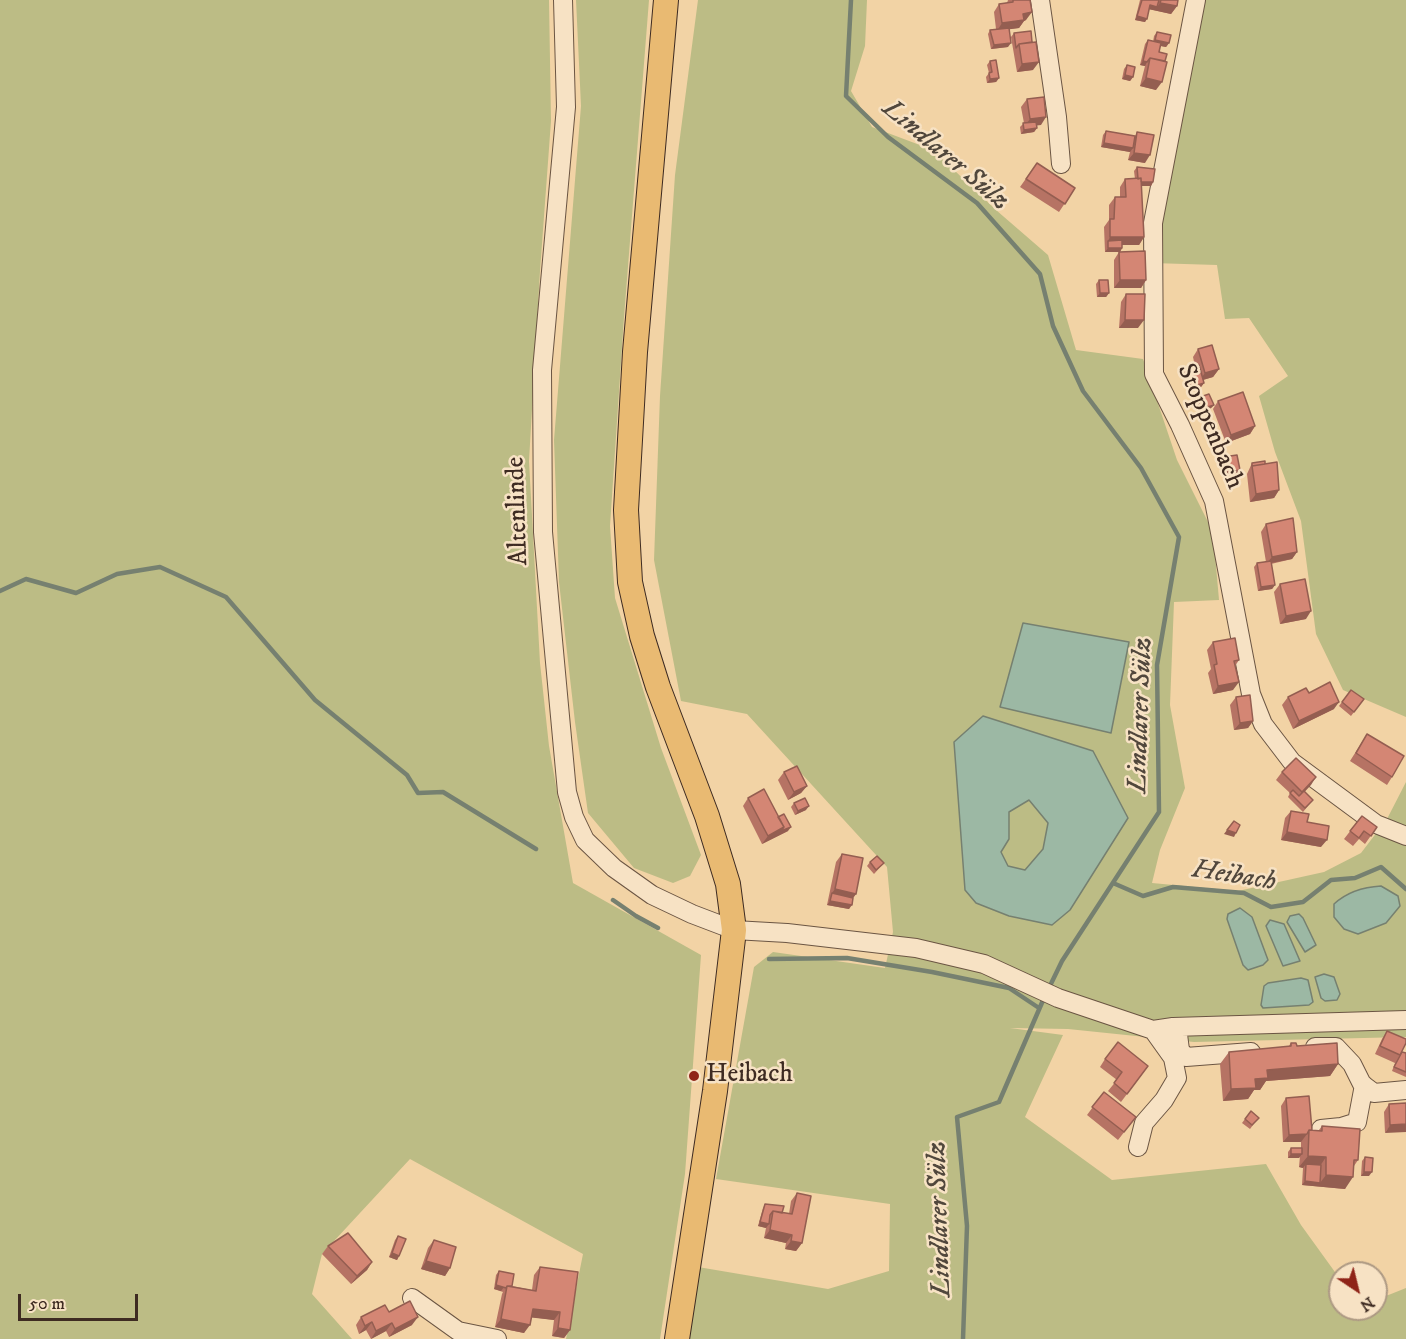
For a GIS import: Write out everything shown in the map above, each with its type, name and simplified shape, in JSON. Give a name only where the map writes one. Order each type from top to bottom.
[{"type":"main road","points":[[666,0],[635,352],[626,510],[630,582],[642,636],[658,687],[707,816],[728,884],[734,930],[715,1091],[677,1339]]},
{"type":"street","name":"Altenlinde","points":[[563,0],[566,107],[542,370],[543,532],[567,792],[574,817],[585,840],[614,868],[652,895],[734,930]]},
{"type":"street","points":[[1040,0],[1057,117],[1061,164]]},
{"type":"street","name":"Stoppenbach","points":[[1196,0],[1153,223],[1154,374],[1214,501],[1251,694],[1263,724],[1300,769],[1376,824],[1406,836]]},
{"type":"street","points":[[734,930],[787,933],[916,948],[984,964],[1058,999],[1154,1030],[1178,1027],[1398,1020],[1406,1031]]},
{"type":"street","points":[[1178,1027],[1180,1050],[1186,1057],[1265,1051]]},
{"type":"street","points":[[1138,1147],[1144,1123],[1164,1100],[1177,1078],[1173,1058],[1154,1030]]},
{"type":"street","points":[[1296,1049],[1336,1047],[1352,1064],[1364,1085],[1374,1094],[1406,1090]]},
{"type":"street","points":[[1356,1144],[1357,1122],[1364,1085]]},
{"type":"street","points":[[1322,1129],[1357,1122]]},
{"type":"street","points":[[412,1298],[458,1331],[497,1339]]},
{"type":"green space","points":[[0,0],[549,0],[551,121],[529,461],[540,663],[549,746],[573,883],[701,955],[685,1174],[660,1339],[566,1339],[583,1254],[410,1159],[322,1254],[312,1294],[352,1339],[0,1339]]},
{"type":"green space","points":[[576,0],[649,0],[610,526],[615,598],[661,748],[701,855],[690,876],[673,883],[634,868],[588,813],[559,582],[554,440],[581,106]]},
{"type":"green space","points":[[698,0],[867,0],[865,46],[851,91],[872,127],[933,150],[996,210],[1048,255],[1076,350],[1143,359],[1177,460],[1213,532],[1219,600],[1174,602],[1170,705],[1185,788],[1160,850],[1152,883],[1238,891],[1324,872],[1361,853],[1387,819],[1406,782],[1406,1037],[1194,1042],[1068,1029],[1010,1028],[1063,1035],[1025,1117],[1112,1180],[1266,1164],[1301,1225],[1328,1262],[1328,1321],[1388,1321],[1388,1295],[1406,1288],[1406,1339],[686,1339],[698,1267],[828,1289],[889,1271],[890,1204],[716,1179],[754,967],[773,952],[885,968],[893,932],[887,867],[747,714],[681,701],[654,560],[660,396],[675,175]]},
{"type":"green space","points":[[1201,0],[1406,0],[1406,717],[1343,690],[1316,634],[1301,521],[1275,452],[1259,396],[1288,376],[1249,318],[1225,319],[1217,265],[1152,263]]},
{"type":"shaded area","points":[[1023,623],[1129,642],[1111,733],[1000,707]]},
{"type":"shaded area","points":[[983,716],[1093,751],[1128,818],[1070,910],[1052,925],[1009,916],[976,903],[965,890],[954,742]],"holes":[[[1029,800],[1048,823],[1043,849],[1025,870],[1008,866],[1001,852],[1009,839],[1009,812]]]},
{"type":"shaded area","points":[[1381,886],[1398,896],[1400,906],[1386,923],[1358,934],[1344,929],[1334,917],[1334,904],[1344,896],[1356,891]]},
{"type":"shaded area","points":[[1240,908],[1252,917],[1268,960],[1263,965],[1248,970],[1243,965],[1227,919],[1228,914]]},
{"type":"shaded area","points":[[1299,914],[1316,945],[1305,952],[1287,922],[1290,916]]},
{"type":"shaded area","points":[[1270,920],[1284,924],[1300,961],[1283,966],[1266,926]]},
{"type":"shaded area","points":[[1324,974],[1334,977],[1340,994],[1337,1000],[1325,1001],[1321,998],[1315,977]]},
{"type":"shaded area","points":[[1301,978],[1308,980],[1313,1002],[1309,1005],[1263,1008],[1261,1005],[1264,986],[1268,983]]},
{"type":"building","points":[[1013,0],[1030,0],[1032,12],[1023,14],[1024,20],[1002,23],[999,4],[1013,2]]},
{"type":"building","points":[[1142,0],[1159,0],[1157,7],[1150,5],[1147,19],[1137,16]]},
{"type":"building","points":[[1161,0],[1178,0],[1177,6],[1160,3]]},
{"type":"building","points":[[1009,28],[1011,43],[994,45],[990,30]]},
{"type":"building","points":[[1031,31],[1032,42],[1019,44],[1016,48],[1014,33]]},
{"type":"building","points":[[1157,32],[1171,35],[1169,43],[1155,40]]},
{"type":"building","points":[[1148,40],[1161,43],[1159,52],[1167,54],[1165,61],[1150,58],[1147,62],[1143,61]]},
{"type":"building","points":[[1036,42],[1039,62],[1022,64],[1019,44]]},
{"type":"building","points":[[1150,58],[1167,62],[1162,82],[1146,78]]},
{"type":"building","points":[[996,60],[999,78],[990,79],[989,73],[992,72],[990,61]]},
{"type":"building","points":[[1127,65],[1135,67],[1133,77],[1125,75]]},
{"type":"building","points":[[1044,97],[1046,117],[1030,119],[1027,99]]},
{"type":"building","points":[[1036,122],[1037,128],[1024,130],[1023,123]]},
{"type":"building","points":[[1106,131],[1135,136],[1133,148],[1104,143]]},
{"type":"building","points":[[1137,132],[1154,135],[1150,155],[1134,153]]},
{"type":"building","points":[[1037,163],[1075,188],[1065,204],[1026,179]]},
{"type":"building","points":[[1137,167],[1155,169],[1153,182],[1141,182],[1141,178],[1138,179]]},
{"type":"building","points":[[1141,178],[1144,237],[1110,237],[1110,219],[1114,219],[1115,197],[1126,197],[1125,179]]},
{"type":"building","points":[[1122,240],[1122,248],[1108,248],[1108,241]]},
{"type":"building","points":[[1145,251],[1146,280],[1120,280],[1119,252]]},
{"type":"building","points":[[1099,280],[1108,280],[1109,293],[1100,293]]},
{"type":"building","points":[[1126,294],[1145,294],[1144,320],[1125,320]]},
{"type":"building","points":[[1212,345],[1219,369],[1205,373],[1198,349]]},
{"type":"building","points":[[1199,365],[1204,383],[1191,387],[1186,369]]},
{"type":"building","points":[[1243,392],[1255,426],[1231,435],[1218,401]]},
{"type":"building","points":[[1209,394],[1214,405],[1201,409],[1197,398]]},
{"type":"building","points":[[1237,455],[1240,470],[1227,472],[1223,457]]},
{"type":"building","points":[[1265,461],[1265,464],[1252,466],[1252,463]]},
{"type":"building","points":[[1277,462],[1279,490],[1256,494],[1252,466]]},
{"type":"building","points":[[1293,518],[1297,552],[1272,557],[1266,524]]},
{"type":"building","points":[[1271,561],[1275,585],[1261,587],[1257,563]]},
{"type":"building","points":[[1305,579],[1311,611],[1286,616],[1280,584]]},
{"type":"building","points":[[1235,638],[1239,660],[1234,661],[1239,682],[1218,686],[1213,642]]},
{"type":"building","points":[[1330,682],[1339,702],[1299,721],[1288,697],[1306,688],[1309,693]]},
{"type":"building","points":[[1351,690],[1364,699],[1354,712],[1342,702]]},
{"type":"building","points":[[1250,695],[1253,721],[1240,723],[1236,697]]},
{"type":"building","points":[[1367,734],[1404,756],[1392,777],[1356,753]]},
{"type":"building","points":[[1296,758],[1316,777],[1302,792],[1282,772]]},
{"type":"building","points":[[797,766],[807,786],[794,792],[784,772]]},
{"type":"building","points":[[764,789],[784,827],[768,836],[748,798]]},
{"type":"building","points":[[1293,790],[1299,796],[1304,791],[1313,800],[1305,808],[1290,793]]},
{"type":"building","points":[[805,798],[809,806],[798,811],[794,803]]},
{"type":"building","points":[[1291,811],[1309,814],[1307,822],[1329,826],[1327,840],[1287,832]]},
{"type":"building","points":[[784,814],[791,827],[781,831],[784,827],[778,817]]},
{"type":"building","points":[[1362,816],[1377,827],[1371,836],[1364,831],[1359,838],[1350,831]]},
{"type":"building","points":[[1234,821],[1240,825],[1236,833],[1227,830]]},
{"type":"building","points":[[842,854],[863,858],[856,894],[835,889]]},
{"type":"building","points":[[877,856],[884,863],[876,870],[870,862]]},
{"type":"building","points":[[832,893],[853,898],[852,905],[830,901]]},
{"type":"building","points":[[1387,1031],[1406,1039],[1400,1055],[1380,1046]]},
{"type":"building","points":[[1118,1042],[1148,1066],[1127,1094],[1114,1083],[1122,1072],[1105,1059]]},
{"type":"building","points":[[1291,1043],[1296,1043],[1297,1046],[1337,1043],[1338,1064],[1267,1070],[1268,1078],[1255,1079],[1256,1088],[1231,1089],[1229,1052],[1291,1046]]},
{"type":"building","points":[[1402,1052],[1406,1053],[1406,1072],[1394,1067]]},
{"type":"building","points":[[1104,1092],[1136,1117],[1124,1132],[1092,1107]]},
{"type":"building","points":[[1309,1096],[1312,1130],[1309,1130],[1307,1134],[1289,1135],[1286,1098]]},
{"type":"building","points":[[1406,1103],[1406,1124],[1390,1125],[1389,1104]]},
{"type":"building","points":[[1251,1111],[1259,1118],[1252,1125],[1245,1119]]},
{"type":"building","points":[[1322,1126],[1360,1129],[1358,1160],[1354,1160],[1353,1177],[1326,1175],[1326,1157],[1308,1156],[1309,1130],[1322,1131]]},
{"type":"building","points":[[1291,1148],[1302,1148],[1302,1154],[1291,1154]]},
{"type":"building","points":[[1365,1157],[1373,1158],[1372,1172],[1364,1172]]},
{"type":"building","points":[[1306,1164],[1321,1165],[1320,1183],[1305,1181]]},
{"type":"building","points":[[797,1193],[811,1196],[802,1243],[791,1241],[792,1235],[770,1230],[773,1211],[792,1214]]},
{"type":"building","points":[[765,1204],[784,1206],[782,1213],[773,1211],[769,1224],[760,1222]]},
{"type":"building","points":[[348,1233],[372,1262],[357,1276],[328,1246]]},
{"type":"building","points":[[398,1236],[406,1239],[399,1256],[392,1253]]},
{"type":"building","points":[[434,1240],[456,1247],[450,1268],[426,1261]]},
{"type":"building","points":[[540,1267],[578,1272],[570,1330],[558,1328],[560,1312],[533,1309],[530,1325],[501,1319],[507,1286],[536,1291]]},
{"type":"building","points":[[499,1271],[514,1274],[512,1286],[506,1288],[496,1285]]},
{"type":"building","points":[[410,1301],[418,1317],[395,1329],[392,1323],[376,1331],[372,1322],[365,1326],[361,1317],[385,1305],[389,1312]]},
{"type":"waterway","name":"Lindlarer Sülz","points":[[851,0],[846,96],[888,137],[977,203],[1040,274],[1053,326],[1083,391],[1141,468],[1179,537],[1157,665],[1159,812],[1062,961],[1048,990]]},
{"type":"waterway","points":[[0,591],[26,579],[76,593],[117,574],[160,567],[226,597],[315,700],[407,775],[418,793],[443,792],[536,849]]},
{"type":"waterway","name":"Heibach","points":[[1113,883],[1143,896],[1173,887],[1244,893],[1271,907],[1303,902],[1331,880],[1355,878],[1381,867],[1406,889]]},
{"type":"waterway","points":[[613,900],[658,928]]},
{"type":"waterway","points":[[769,959],[847,958],[932,972],[1009,988],[1039,1008]]},
{"type":"waterway","name":"Lindlarer Sülz","points":[[963,1339],[967,1226],[957,1117],[999,1102],[1044,998]]},
{"type":"place","name":"Heibach","points":[[694,1076]]}]
